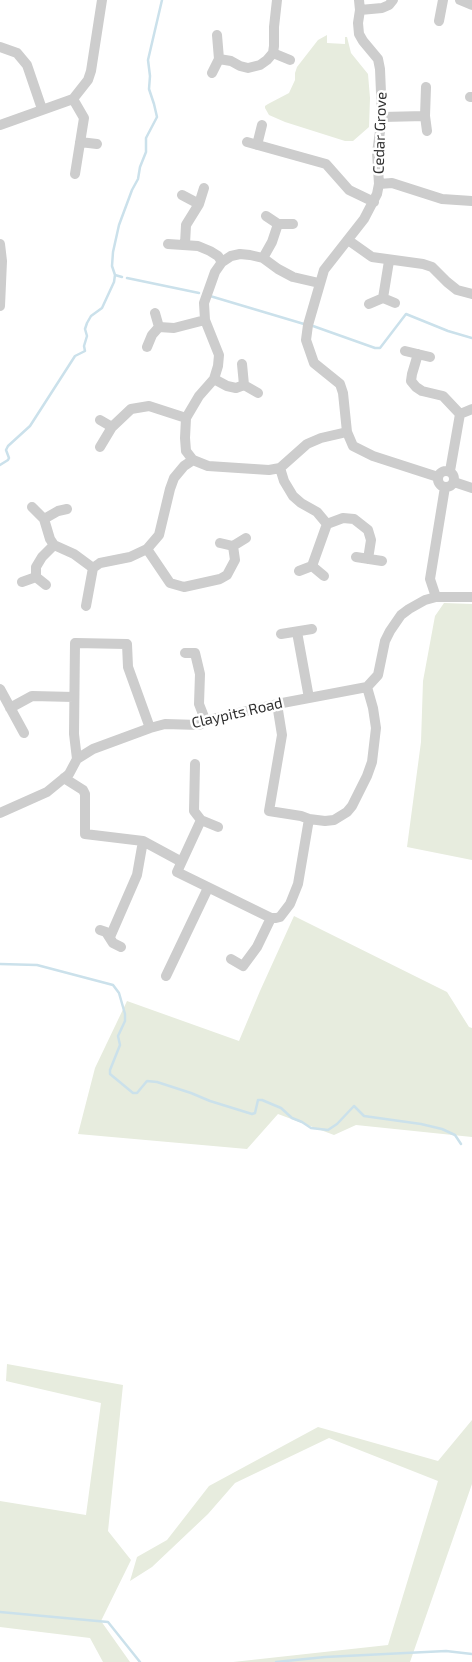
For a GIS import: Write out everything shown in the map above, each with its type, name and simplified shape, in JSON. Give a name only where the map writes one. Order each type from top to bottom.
[{"type":"street","points":[[0,124],[73,99],[88,80],[91,71],[102,0]]},
{"type":"street","points":[[219,59],[231,61],[248,68],[260,65],[267,60],[273,52],[277,0]]},
{"type":"street","points":[[360,5],[382,8],[389,5],[393,0]]},
{"type":"street","points":[[438,21],[443,0]]},
{"type":"street","points":[[460,0],[472,5]]},
{"type":"street","name":"Cedar Grove","points":[[360,5],[359,34],[378,59],[381,82],[382,117],[377,159],[379,184]]},
{"type":"street","points":[[212,73],[219,59],[217,36]]},
{"type":"street","points":[[0,47],[17,53],[27,65],[42,109]]},
{"type":"street","points":[[273,52],[290,60]]},
{"type":"street","points":[[426,87],[425,116],[427,130]]},
{"type":"street","points":[[73,99],[84,118],[75,174]]},
{"type":"street","points":[[382,117],[425,116]]},
{"type":"street","points":[[262,125],[252,144],[326,164],[349,190],[374,202]]},
{"type":"street","points":[[80,142],[96,144]]},
{"type":"street","points":[[438,477],[361,451],[353,446],[347,432],[343,393],[340,384],[314,363],[306,340],[308,325],[324,270],[348,240],[374,202],[379,184],[392,183],[442,199],[472,201]]},
{"type":"street","points":[[185,244],[186,225],[199,204],[204,188]]},
{"type":"street","points":[[182,196],[199,204]]},
{"type":"street","points":[[266,216],[278,224],[293,224]]},
{"type":"street","points":[[263,258],[272,242],[278,224]]},
{"type":"street","points":[[348,240],[372,257],[432,267],[457,290],[472,294]]},
{"type":"street","points":[[0,244],[2,261],[0,306]]},
{"type":"street","points":[[168,244],[185,244],[210,250],[222,262]]},
{"type":"street","points":[[319,283],[292,277],[278,270],[263,258],[240,254],[231,256],[222,262],[215,272],[204,303],[205,320],[218,355],[218,366],[214,379],[198,396],[186,418],[186,451],[193,460],[208,466],[269,470],[280,468],[307,444],[321,438],[347,432]]},
{"type":"street","points":[[383,298],[389,261]]},
{"type":"street","points":[[369,304],[383,298],[395,303]]},
{"type":"street","points":[[155,313],[159,327]]},
{"type":"street","points":[[159,327],[174,328],[205,320]]},
{"type":"street","points":[[147,347],[152,335],[159,327]]},
{"type":"street","points":[[405,351],[430,357]]},
{"type":"street","points":[[418,354],[411,380],[422,391],[443,396],[460,414]]},
{"type":"street","points":[[242,364],[244,385]]},
{"type":"street","points":[[214,379],[227,386],[236,388],[244,385]]},
{"type":"street","points":[[244,385],[258,393]]},
{"type":"street","points":[[100,447],[112,427],[131,409],[149,406],[186,418]]},
{"type":"street","points":[[460,414],[472,409]]},
{"type":"street","points":[[436,597],[430,579],[450,484],[454,476],[450,471],[460,414]]},
{"type":"street","points":[[100,420],[112,427]]},
{"type":"street","points":[[86,606],[93,568],[100,563],[130,557],[147,549],[159,535],[174,478],[184,466],[193,460]]},
{"type":"street","points":[[280,468],[284,481],[293,496],[317,512],[327,524]]},
{"type":"street","points":[[450,471],[442,472],[438,477],[439,483],[472,488]]},
{"type":"street","points":[[32,507],[44,519],[50,539],[54,545],[74,554],[93,568]]},
{"type":"street","points":[[44,519],[58,511],[67,509]]},
{"type":"street","points":[[299,571],[312,566],[327,524],[343,518],[354,519],[368,530],[371,540],[368,559]]},
{"type":"street","points":[[220,543],[233,546],[246,538]]},
{"type":"street","points":[[36,577],[36,567],[42,557],[54,545]]},
{"type":"street","points":[[147,549],[170,583],[184,587],[220,579],[227,575],[235,560],[233,546]]},
{"type":"street","points":[[356,558],[382,562]]},
{"type":"street","points":[[312,566],[324,576]]},
{"type":"street","points":[[22,582],[36,577]]},
{"type":"street","points":[[36,577],[46,585]]},
{"type":"street","points":[[277,704],[282,735],[268,811],[325,821],[341,816],[352,806],[372,762],[376,728],[367,687],[378,675],[385,641],[390,631],[401,615],[418,603],[436,597],[472,597]]},
{"type":"street","points":[[281,634],[312,629]]},
{"type":"street","points":[[297,632],[309,698]]},
{"type":"street","points":[[77,759],[74,734],[75,643],[128,644],[128,667],[150,728]]},
{"type":"street","points":[[185,653],[195,653],[200,674],[199,704],[206,722]]},
{"type":"street","name":"Claypits Road","points":[[0,812],[47,792],[68,774],[77,759],[93,749],[150,728],[165,724],[199,725],[212,719],[277,704],[367,687]]},
{"type":"street","points":[[0,690],[24,733]]},
{"type":"street","points":[[10,708],[32,696],[74,697]]},
{"type":"street","points":[[195,764],[194,811],[200,820],[218,827]]},
{"type":"street","points":[[64,778],[83,790],[85,794],[85,834],[143,841],[180,861]]},
{"type":"street","points":[[200,820],[180,861],[177,872],[271,918],[280,917],[285,912],[295,894],[301,872],[309,819]]},
{"type":"street","points":[[110,937],[137,875],[143,841]]},
{"type":"street","points":[[166,976],[208,888]]},
{"type":"street","points":[[231,959],[243,966],[257,947],[271,918]]},
{"type":"street","points":[[100,930],[106,932],[113,943],[121,947]]},
{"type":"shaded area","points":[[327,35],[327,43],[345,44],[345,37],[347,37],[351,53],[368,74],[370,98],[369,127],[353,141],[345,141],[285,122],[269,115],[265,108],[268,104],[289,93],[295,80],[297,67],[318,40]]},
{"type":"shaded area","points":[[444,603],[472,604],[472,860],[407,847],[421,742],[423,681],[435,616]]},
{"type":"shaded area","points":[[294,916],[447,992],[469,1027],[472,1028],[472,1137],[356,1125],[334,1135],[278,1114],[247,1149],[78,1134],[95,1068],[127,1001],[239,1041]]},
{"type":"shaded area","points":[[7,1364],[123,1385],[108,1531],[131,1560],[101,1621],[130,1662],[103,1662],[90,1638],[0,1627],[0,1501],[86,1515],[101,1403],[6,1381]]},
{"type":"shaded area","points":[[472,1420],[472,1484],[410,1662],[233,1662],[388,1645],[438,1481],[329,1438],[235,1483],[208,1514],[152,1567],[130,1581],[137,1557],[167,1540],[209,1486],[318,1427],[438,1461]]},
{"type":"waterway","points":[[0,465],[9,458],[6,450],[8,446],[30,426],[75,356],[85,351],[84,346],[87,336],[85,329],[87,323],[91,316],[102,308],[114,282],[113,252],[119,225],[138,179],[146,152],[146,138],[157,117],[149,89],[148,60],[162,0]]},
{"type":"waterway","points":[[115,275],[122,277]]},
{"type":"waterway","points":[[127,278],[199,293]]},
{"type":"waterway","points":[[210,296],[304,324]]},
{"type":"waterway","points":[[313,326],[375,348],[380,348],[406,314],[448,331],[472,338]]},
{"type":"waterway","points":[[0,964],[37,965],[113,985],[119,993],[125,1021],[118,1036],[120,1045],[110,1074],[133,1093],[137,1093],[147,1081],[157,1082],[252,1114],[255,1113],[258,1100],[262,1100],[281,1108],[292,1118],[311,1128],[328,1130],[337,1124],[354,1106],[364,1116],[442,1129],[455,1135],[461,1144]]},
{"type":"waterway","points":[[0,1612],[108,1622],[140,1662]]},
{"type":"waterway","points":[[276,1662],[325,1657],[446,1651],[472,1654]]}]
